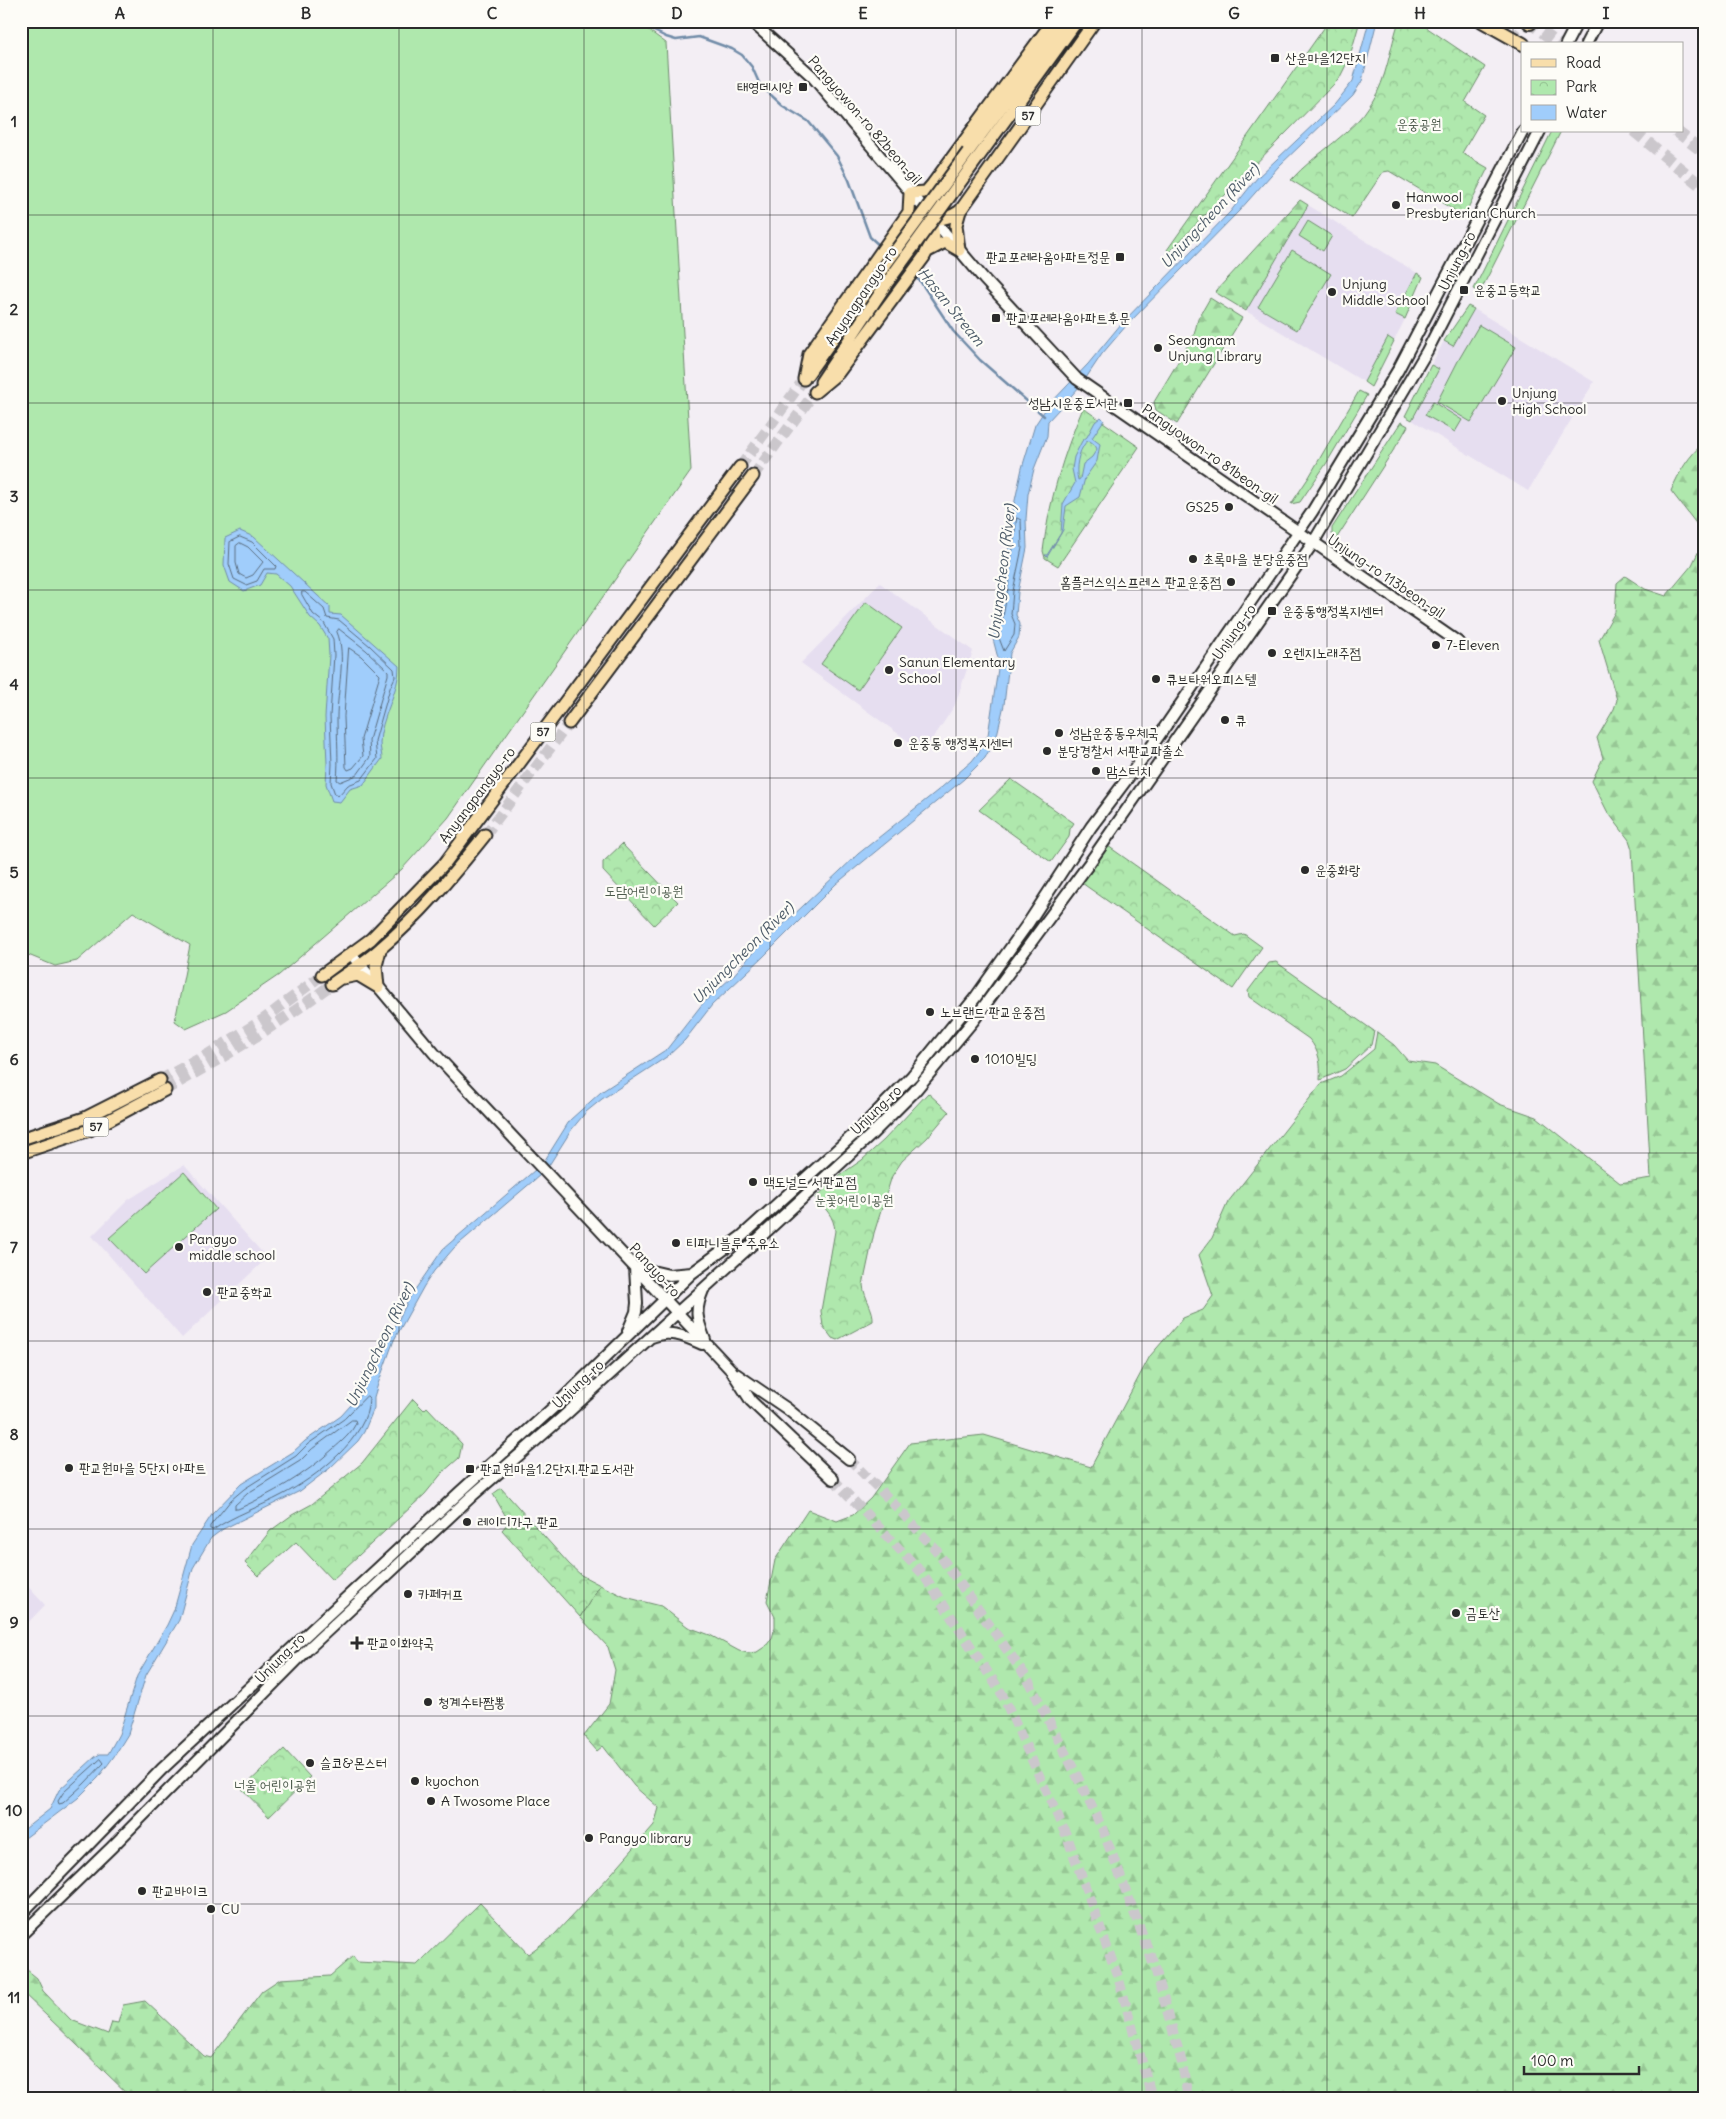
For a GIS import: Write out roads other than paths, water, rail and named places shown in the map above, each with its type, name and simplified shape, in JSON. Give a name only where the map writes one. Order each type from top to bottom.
[{"type":"highway","points":[[1482,21],[1521,43]]},
{"type":"main road","name":"Pangyowon-ro 82beon-gil","points":[[751,21],[812,76],[959,250]]},
{"type":"main road","points":[[1034,70],[1054,21]]},
{"type":"main road","name":"57","points":[[932,185],[1054,21]]},
{"type":"main road","name":"57","points":[[1034,70],[1064,21]]},
{"type":"main road","name":"57","points":[[1034,70],[1078,21]]},
{"type":"main road","name":"57","points":[[960,211],[1094,21]]},
{"type":"main road","points":[[1567,42],[1578,21]]},
{"type":"main road","points":[[1587,42],[1598,21]]},
{"type":"main road","points":[[1034,70],[1087,32]]},
{"type":"main road","name":"Anyangpangyo-ro","points":[[910,193],[909,212],[868,267],[809,354],[804,379],[882,279],[1034,70]]},
{"type":"main road","name":"Unjung-ro","points":[[21,1914],[162,1769],[555,1406],[663,1299],[692,1273],[742,1236],[863,1126],[912,1076],[980,990],[1029,922],[1091,827],[1154,743],[1299,533],[1398,370],[1523,132]]},
{"type":"main road","name":"Unjung-ro","points":[[21,1935],[111,1848],[310,1647],[473,1494],[564,1416],[675,1312],[875,1131],[914,1092],[973,1021],[1088,865],[1313,542],[1426,351],[1539,132]]},
{"type":"main road","points":[[910,193],[926,192],[932,185]]},
{"type":"main road","points":[[926,255],[934,238],[933,219],[929,205],[932,185]]},
{"type":"main road","points":[[897,230],[915,217],[933,219],[950,217],[960,211]]},
{"type":"main road","points":[[959,250],[956,225],[960,211]]},
{"type":"main road","points":[[926,255],[933,247],[944,242],[959,250]]},
{"type":"main road","name":"Pangyowon-ro 81beon-gil","points":[[959,250],[1057,360],[1077,379],[1299,533]]},
{"type":"main road","name":"Anyangpangyo-ro","points":[[882,279],[815,392],[838,373],[926,255]]},
{"type":"main road","name":"Anyangpangyo-ro","points":[[322,975],[371,939],[393,919],[445,864],[740,467]]},
{"type":"main road","name":"57","points":[[569,723],[753,476]]},
{"type":"main road","name":"Unjung-ro 113beon-gil","points":[[1299,533],[1458,642]]},
{"type":"main road","points":[[378,986],[358,976],[335,982],[380,950],[424,908],[485,835]]},
{"type":"main road","points":[[378,986],[376,966],[380,950]]},
{"type":"main road","points":[[351,954],[378,986]]},
{"type":"main road","name":"Pangyo-ro","points":[[378,986],[434,1052],[731,1370],[751,1401],[833,1479]]},
{"type":"main road","name":"57","points":[[21,1139],[85,1118],[163,1085],[90,1130],[21,1153]]},
{"type":"main road","points":[[627,1334],[636,1312],[635,1267],[669,1275],[692,1273]]},
{"type":"main road","points":[[704,1287],[697,1306],[697,1319],[708,1346]]},
{"type":"main road","points":[[641,1344],[654,1336],[670,1333],[684,1336],[708,1346]]},
{"type":"main road","name":"Pangyo-ro","points":[[731,1370],[786,1408],[849,1459]]},
{"type":"water","points":[[1369,21],[1377,21],[1362,81],[1353,95],[1279,166],[1239,211],[1126,326],[1102,354],[1082,384],[1048,421],[1047,436],[1034,469],[1028,494],[1026,519],[1027,548],[1018,592],[1016,615],[1020,624],[1019,637],[1010,653],[1004,705],[997,735],[985,758],[964,779],[836,884],[712,1005],[685,1040],[668,1056],[602,1099],[586,1112],[572,1129],[546,1170],[454,1248],[424,1286],[394,1340],[374,1397],[374,1408],[358,1441],[330,1468],[300,1491],[223,1529],[211,1538],[193,1568],[179,1620],[146,1675],[128,1734],[115,1755],[98,1778],[78,1798],[21,1841],[21,1832],[50,1809],[59,1790],[95,1757],[100,1754],[108,1754],[119,1734],[137,1676],[174,1610],[192,1545],[213,1513],[241,1484],[293,1452],[305,1441],[341,1416],[360,1395],[410,1297],[443,1249],[545,1160],[570,1120],[601,1092],[667,1049],[703,1003],[732,977],[762,942],[768,939],[858,854],[942,787],[972,761],[979,752],[988,735],[999,662],[993,639],[1009,547],[1008,537],[1011,519],[1022,468],[1035,425],[1047,407],[1088,364],[1121,324],[1230,212],[1257,178],[1335,104],[1353,81]]},
{"type":"water","points":[[1101,417],[1104,420],[1092,438],[1100,444],[1097,461],[1085,478],[1080,497],[1066,506],[1063,530],[1047,557],[1045,555],[1047,555],[1061,533],[1063,504],[1075,483],[1072,469],[1074,457],[1095,422]],"holes":[[[1090,441],[1097,449],[1092,457],[1083,464],[1080,479],[1078,480],[1077,465],[1081,450],[1086,442]]]},
{"type":"water","points":[[240,531],[254,537],[330,607],[330,614],[341,615],[399,666],[396,685],[381,734],[382,759],[363,785],[350,789],[340,802],[332,801],[326,784],[325,717],[329,655],[328,639],[320,626],[310,617],[290,586],[276,574],[267,573],[260,585],[244,591],[230,582],[224,565],[225,538]]},
{"type":"waterway","name":"Hasan Stream","points":[[640,21],[666,37],[676,40],[699,37],[732,49],[742,55],[752,67],[760,85],[783,106],[808,121],[837,156],[849,180],[870,237],[880,246]]},
{"type":"waterway","name":"Hasan Stream","points":[[914,277],[920,281],[953,331],[980,360],[1044,416]]},
{"type":"tunnel","points":[[1498,21],[1518,37]]},
{"type":"tunnel","points":[[1528,21],[1555,42]]},
{"type":"tunnel","points":[[1635,132],[1705,189]]},
{"type":"tunnel","points":[[1677,132],[1705,153]]},
{"type":"tunnel","points":[[740,467],[804,379]]},
{"type":"tunnel","points":[[753,476],[815,392]]},
{"type":"tunnel","points":[[485,835],[569,723]]},
{"type":"tunnel","points":[[160,1080],[210,1053],[264,1019],[322,975]]},
{"type":"tunnel","points":[[165,1090],[250,1040],[332,984]]},
{"type":"tunnel","points":[[849,1459],[936,1550],[1027,1678],[1102,1828],[1155,1968],[1182,2063],[1188,2098]]},
{"type":"tunnel","points":[[833,1479],[923,1574],[1002,1694],[1068,1839],[1119,1980],[1152,2098]]},
{"type":"place","name":"산운마을12단지","points":[[1275,58]]},
{"type":"place","name":"태영데시앙","points":[[803,87]]},
{"type":"place","name":"Hanwool Presbyterian Church","points":[[1396,205]]},
{"type":"place","name":"판교포레라움아파트정문","points":[[1120,257]]},
{"type":"place","name":"운중고등학교","points":[[1464,290]]},
{"type":"place","name":"Unjung Middle School","points":[[1332,292]]},
{"type":"place","name":"판교포레라움아파트후문","points":[[996,318]]},
{"type":"place","name":"Seongnam Unjung Library","points":[[1158,348]]},
{"type":"place","name":"Unjung High School","points":[[1502,401]]},
{"type":"place","name":"성남시운중도서관","points":[[1128,403]]},
{"type":"place","name":"GS25","points":[[1229,507]]},
{"type":"place","name":"초록마을 분당운중점","points":[[1193,559]]},
{"type":"place","name":"홈플러스익스프레스 판교운중점","points":[[1231,582]]},
{"type":"place","name":"운중동행정복지센터","points":[[1272,611]]},
{"type":"place","name":"7-Eleven","points":[[1436,645]]},
{"type":"place","name":"오렌지노래주점","points":[[1272,653]]},
{"type":"place","name":"Sanun Elementary School","points":[[889,670]]},
{"type":"place","name":"큐브타워오피스텔","points":[[1156,679]]},
{"type":"place","name":"큐","points":[[1225,720]]},
{"type":"place","name":"성남운중동우체국","points":[[1059,733]]},
{"type":"place","name":"운중동 행정복지센터","points":[[898,743]]},
{"type":"place","name":"분당경찰서 서판교파출소","points":[[1047,751]]},
{"type":"place","name":"맘스터치","points":[[1096,771]]},
{"type":"place","name":"운중화랑","points":[[1305,870]]},
{"type":"place","name":"노브랜드 판교운중점","points":[[930,1012]]},
{"type":"place","name":"1010빌딩","points":[[975,1059]]},
{"type":"place","name":"맥도널드 서판교점","points":[[753,1182]]},
{"type":"place","name":"티파니블루 주유소","points":[[676,1243]]},
{"type":"place","name":"Pangyo middle school","points":[[179,1247]]},
{"type":"place","name":"판교중학교","points":[[207,1292]]},
{"type":"place","name":"판교원마을 5단지 아파트","points":[[69,1468]]},
{"type":"place","name":"판교원마을1.2단지.판교도서관","points":[[470,1469]]},
{"type":"place","name":"레이디가구 판교","points":[[467,1522]]},
{"type":"place","name":"카페커프","points":[[408,1594]]},
{"type":"place","name":"금토산","points":[[1456,1613]]},
{"type":"place","name":"판교이화약국","points":[[357,1643]]},
{"type":"place","name":"청계수타짬뽕","points":[[428,1702]]},
{"type":"place","name":"슬코&몬스터","points":[[310,1763]]},
{"type":"place","name":"kyochon","points":[[415,1781]]},
{"type":"place","name":"A Twosome Place","points":[[431,1801]]},
{"type":"place","name":"Pangyo library","points":[[589,1838]]},
{"type":"place","name":"판교바이크","points":[[142,1891]]},
{"type":"place","name":"CU","points":[[211,1909]]},
{"type":"park label","name":"운중공원","points":[[1419,124]]},
{"type":"park label","name":"도담어린이공원","points":[[644,891]]},
{"type":"park label","name":"눈꽃어린이공원","points":[[854,1200]]},
{"type":"park label","name":"너울 어린이공원","points":[[275,1785]]},
{"type":"water label","name":"Unjungcheon (River)","points":[[1210,216]]},
{"type":"water label","name":"Unjungcheon (River)","points":[[1002,572]]},
{"type":"water label","name":"Unjungcheon (River)","points":[[743,953]]},
{"type":"water label","name":"Unjungcheon (River)","points":[[380,1345]]}]
